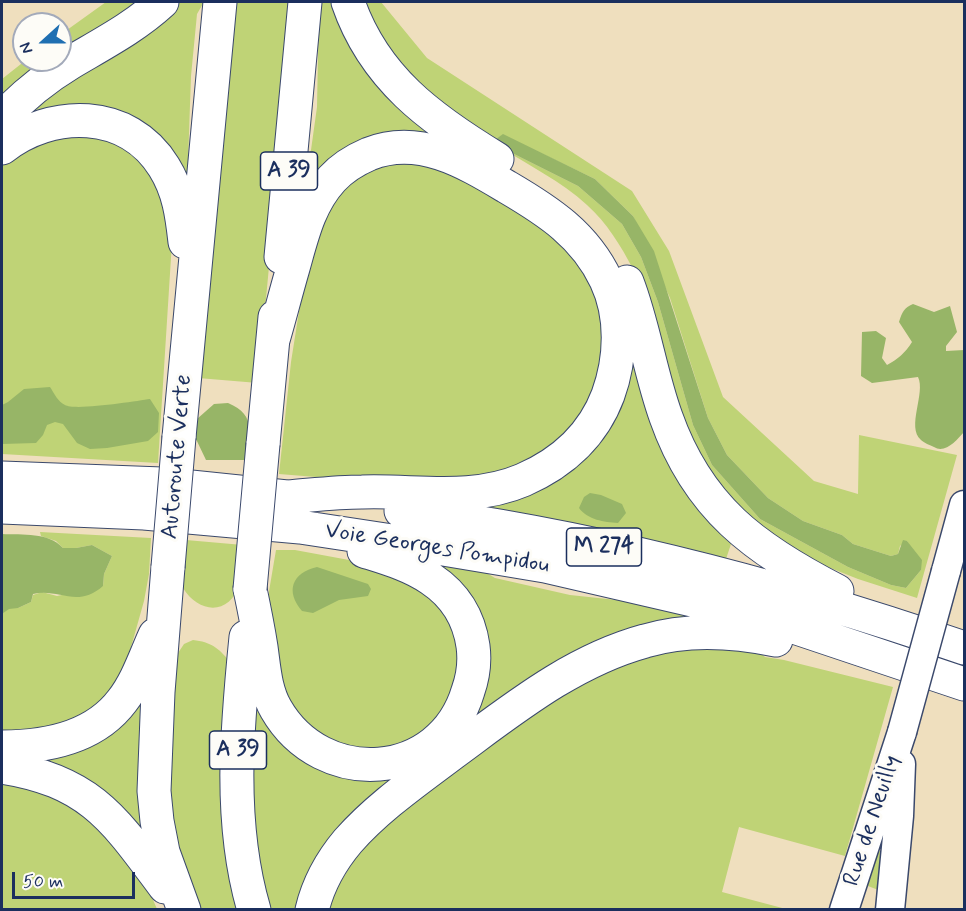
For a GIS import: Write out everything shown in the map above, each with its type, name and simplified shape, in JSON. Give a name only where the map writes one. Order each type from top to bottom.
[{"type":"highway","points":[[2,118],[40,83],[139,22],[162,2]]},
{"type":"highway","name":"Autoroute Verte","points":[[183,909],[163,852],[157,821],[154,791],[158,692],[179,437],[220,2]]},
{"type":"highway","name":"A 39","points":[[254,909],[243,860],[239,824],[237,777],[243,667],[305,2]]},
{"type":"highway","points":[[348,2],[370,49],[409,97],[447,128],[569,204],[606,240],[632,296],[658,392],[673,436],[691,472],[717,507],[750,539],[786,564],[913,630]]},
{"type":"highway","points":[[2,148],[31,130],[69,120],[86,119],[111,124],[144,143],[164,166],[178,197],[192,308]]},
{"type":"highway","points":[[273,340],[306,222],[324,189],[334,177],[361,158],[394,148],[413,147],[438,152],[480,171],[521,195],[569,228],[590,251],[607,282],[613,298],[618,333],[615,372],[603,408],[574,448],[538,473],[507,486],[468,493],[363,492],[288,497]]},
{"type":"highway","name":"Voie Georges Pompidou","points":[[2,471],[17,478],[162,484],[447,517],[687,565],[781,589],[964,648]]},
{"type":"highway","name":"Voie Georges Pompidou","points":[[2,507],[144,513],[300,527],[534,564],[761,616],[964,684]]},
{"type":"highway","points":[[250,589],[270,696],[276,709],[294,733],[320,753],[345,763],[384,765],[423,750],[444,733],[462,709],[471,682],[474,652],[467,622],[454,599],[431,579],[415,570],[391,559],[357,550],[300,527]]},
{"type":"highway","points":[[2,747],[46,744],[80,733],[104,720],[123,700],[130,688],[165,612]]},
{"type":"highway","points":[[312,909],[316,894],[346,843],[380,810],[545,687],[588,663],[623,648],[646,640],[694,632],[746,634],[915,666]]},
{"type":"highway","points":[[2,767],[54,780],[69,787],[105,812],[134,844],[183,909]]},
{"type":"main road","points":[[847,901],[890,909],[899,816],[902,732],[964,506]]},
{"type":"main road","name":"Rue de Neuilly","points":[[847,901],[902,732]]},
{"type":"green space","points":[[106,2],[144,2],[72,48],[72,26]]},
{"type":"green space","points":[[173,2],[204,2],[197,14],[191,76],[187,191],[164,150],[18,113]]},
{"type":"green space","points":[[232,2],[294,2],[258,383],[198,378]]},
{"type":"green space","points":[[319,2],[336,2],[451,139],[299,190],[301,175],[311,150],[317,107]]},
{"type":"green space","points":[[358,2],[381,2],[427,58],[632,191],[669,251],[723,397],[814,481],[858,494],[859,435],[957,455],[917,598],[858,579],[785,550],[755,531],[695,461],[633,269],[613,235],[601,219],[577,196],[498,146],[578,186],[622,224],[641,257],[658,302],[693,425],[712,465],[760,519],[848,567],[891,585],[906,588],[921,570],[907,541],[900,546],[898,554],[891,556],[853,544],[842,535],[803,521],[768,498],[727,455],[708,418],[670,298],[633,216],[595,179],[503,135],[496,139],[407,81]]},
{"type":"green space","points":[[12,71],[37,72],[2,99],[2,79]]},
{"type":"green space","points":[[63,130],[125,144],[158,178],[173,226],[158,463],[2,454],[2,161]]},
{"type":"green space","points":[[503,134],[595,179],[633,216],[654,251],[708,418],[727,455],[768,498],[803,521],[842,535],[853,544],[891,556],[898,554],[903,540],[907,541],[922,560],[921,570],[906,588],[891,585],[848,567],[760,519],[712,465],[693,425],[658,302],[641,257],[622,224],[578,186],[498,146],[496,139]]},
{"type":"green space","points":[[437,163],[556,233],[585,263],[607,321],[598,392],[565,442],[489,480],[390,483],[279,474],[291,362],[312,229],[326,200],[369,164]]},
{"type":"green space","points":[[913,304],[934,312],[950,306],[957,332],[946,346],[946,351],[964,350],[964,432],[958,439],[942,449],[924,442],[917,434],[915,427],[920,392],[918,377],[872,383],[861,376],[862,332],[876,331],[886,338],[882,358],[887,365],[901,355],[912,342],[899,322],[907,307]]},
{"type":"green space","points":[[627,336],[732,541],[726,559],[464,504],[540,485]]},
{"type":"green space","points":[[50,387],[60,402],[71,407],[150,399],[159,413],[158,432],[148,441],[90,449],[77,443],[63,424],[55,422],[47,425],[43,435],[36,443],[2,444],[2,405],[24,389]]},
{"type":"green space","points":[[228,403],[238,408],[248,420],[249,434],[245,460],[206,460],[195,437],[197,419],[214,404]]},
{"type":"green space","points":[[590,493],[622,504],[626,513],[618,523],[592,518],[579,508],[584,497]]},
{"type":"green space","points":[[40,532],[151,538],[149,574],[144,601],[126,665],[106,700],[80,722],[2,736],[2,614],[9,608],[18,608],[31,602],[33,595],[42,592],[57,596],[103,586],[104,574],[112,556],[92,545],[63,548],[56,541],[41,536]]},
{"type":"green space","points":[[2,534],[43,537],[63,548],[92,545],[112,556],[104,574],[103,586],[85,596],[33,594],[31,602],[9,609],[2,614]]},
{"type":"green space","points":[[186,540],[243,545],[240,583],[235,594],[222,606],[205,607],[190,597],[183,588]]},
{"type":"green space","points":[[276,550],[295,550],[376,565],[446,604],[464,658],[441,719],[397,750],[343,750],[287,708],[267,603]]},
{"type":"green space","points":[[431,562],[480,569],[495,578],[570,595],[645,603],[702,617],[468,729],[479,694]]},
{"type":"green space","points":[[317,567],[368,584],[371,589],[368,596],[339,600],[313,613],[302,611],[294,597],[294,584],[302,574]]},
{"type":"green space","points":[[193,640],[205,642],[214,647],[230,662],[241,909],[193,909],[174,850],[165,756],[178,653],[184,644]]},
{"type":"green space","points":[[678,645],[753,646],[765,657],[893,687],[845,856],[739,827],[722,892],[786,909],[323,910],[378,822],[585,672]]},
{"type":"green space","points":[[144,692],[139,754],[140,795],[147,844],[30,763]]},
{"type":"green space","points":[[255,709],[273,725],[414,768],[303,909],[267,909],[250,805]]},
{"type":"green space","points":[[2,777],[69,797],[140,870],[157,909],[2,910]]},
{"type":"green space","points":[[878,850],[883,854],[881,891],[860,883]]}]
